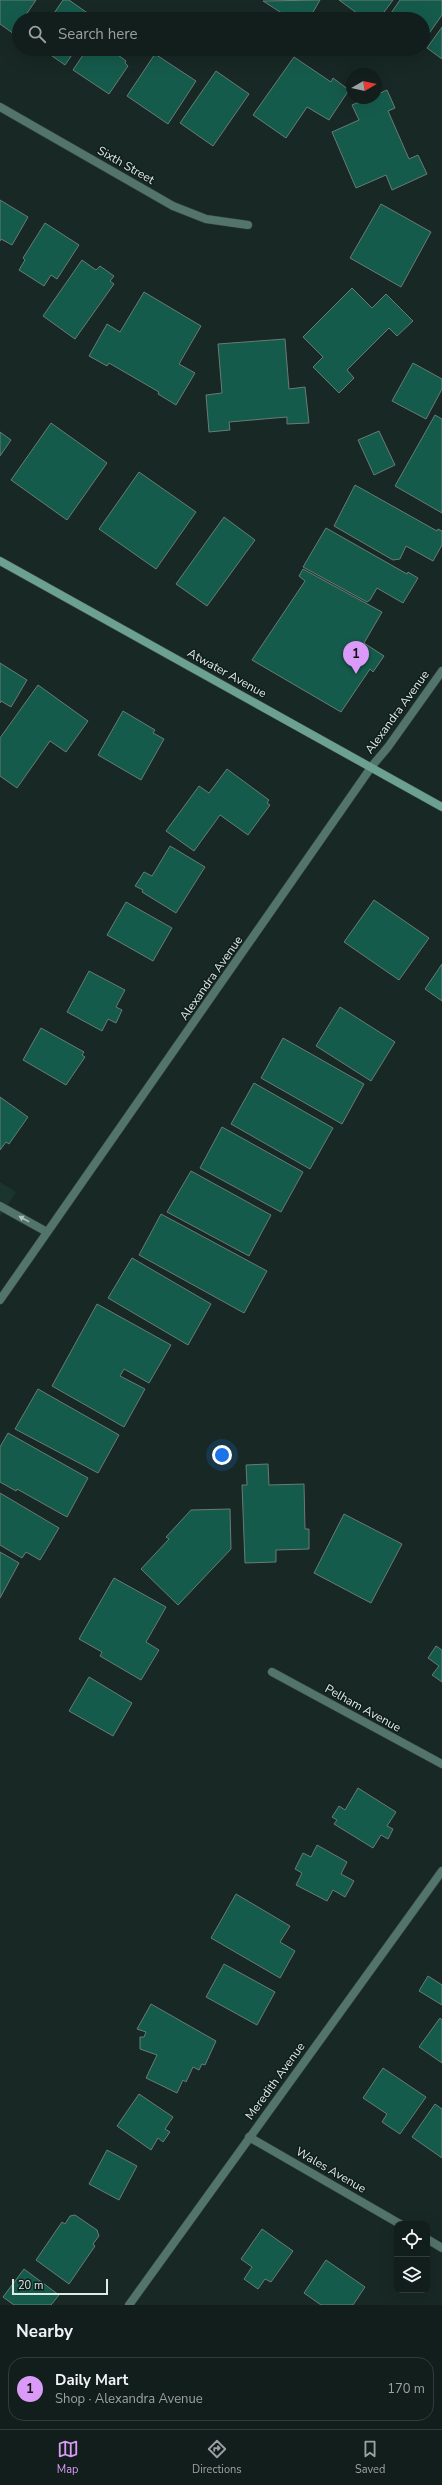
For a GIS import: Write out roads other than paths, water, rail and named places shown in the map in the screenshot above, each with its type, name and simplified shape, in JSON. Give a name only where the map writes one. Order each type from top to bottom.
[{"type":"street","name":"Sixth Street","points":[[0,107],[173,206],[206,219],[248,225]]},
{"type":"street","name":"Atwater Avenue","points":[[0,561],[372,766],[442,807]]},
{"type":"street","name":"Alexandra Avenue","points":[[0,1300],[372,766],[388,747],[442,671]]},
{"type":"street","points":[[0,1206],[47,1232]]},
{"type":"street","name":"Pelham Avenue","points":[[272,1672],[442,1764]]},
{"type":"street","name":"Meredith Avenue","points":[[129,2305],[442,1871]]},
{"type":"street","name":"Wales Avenue","points":[[249,2137],[395,2221]]},
{"type":"street","points":[[430,2241],[442,2248]]},
{"type":"place","name":"Daily Mart","points":[[356,674]]}]
